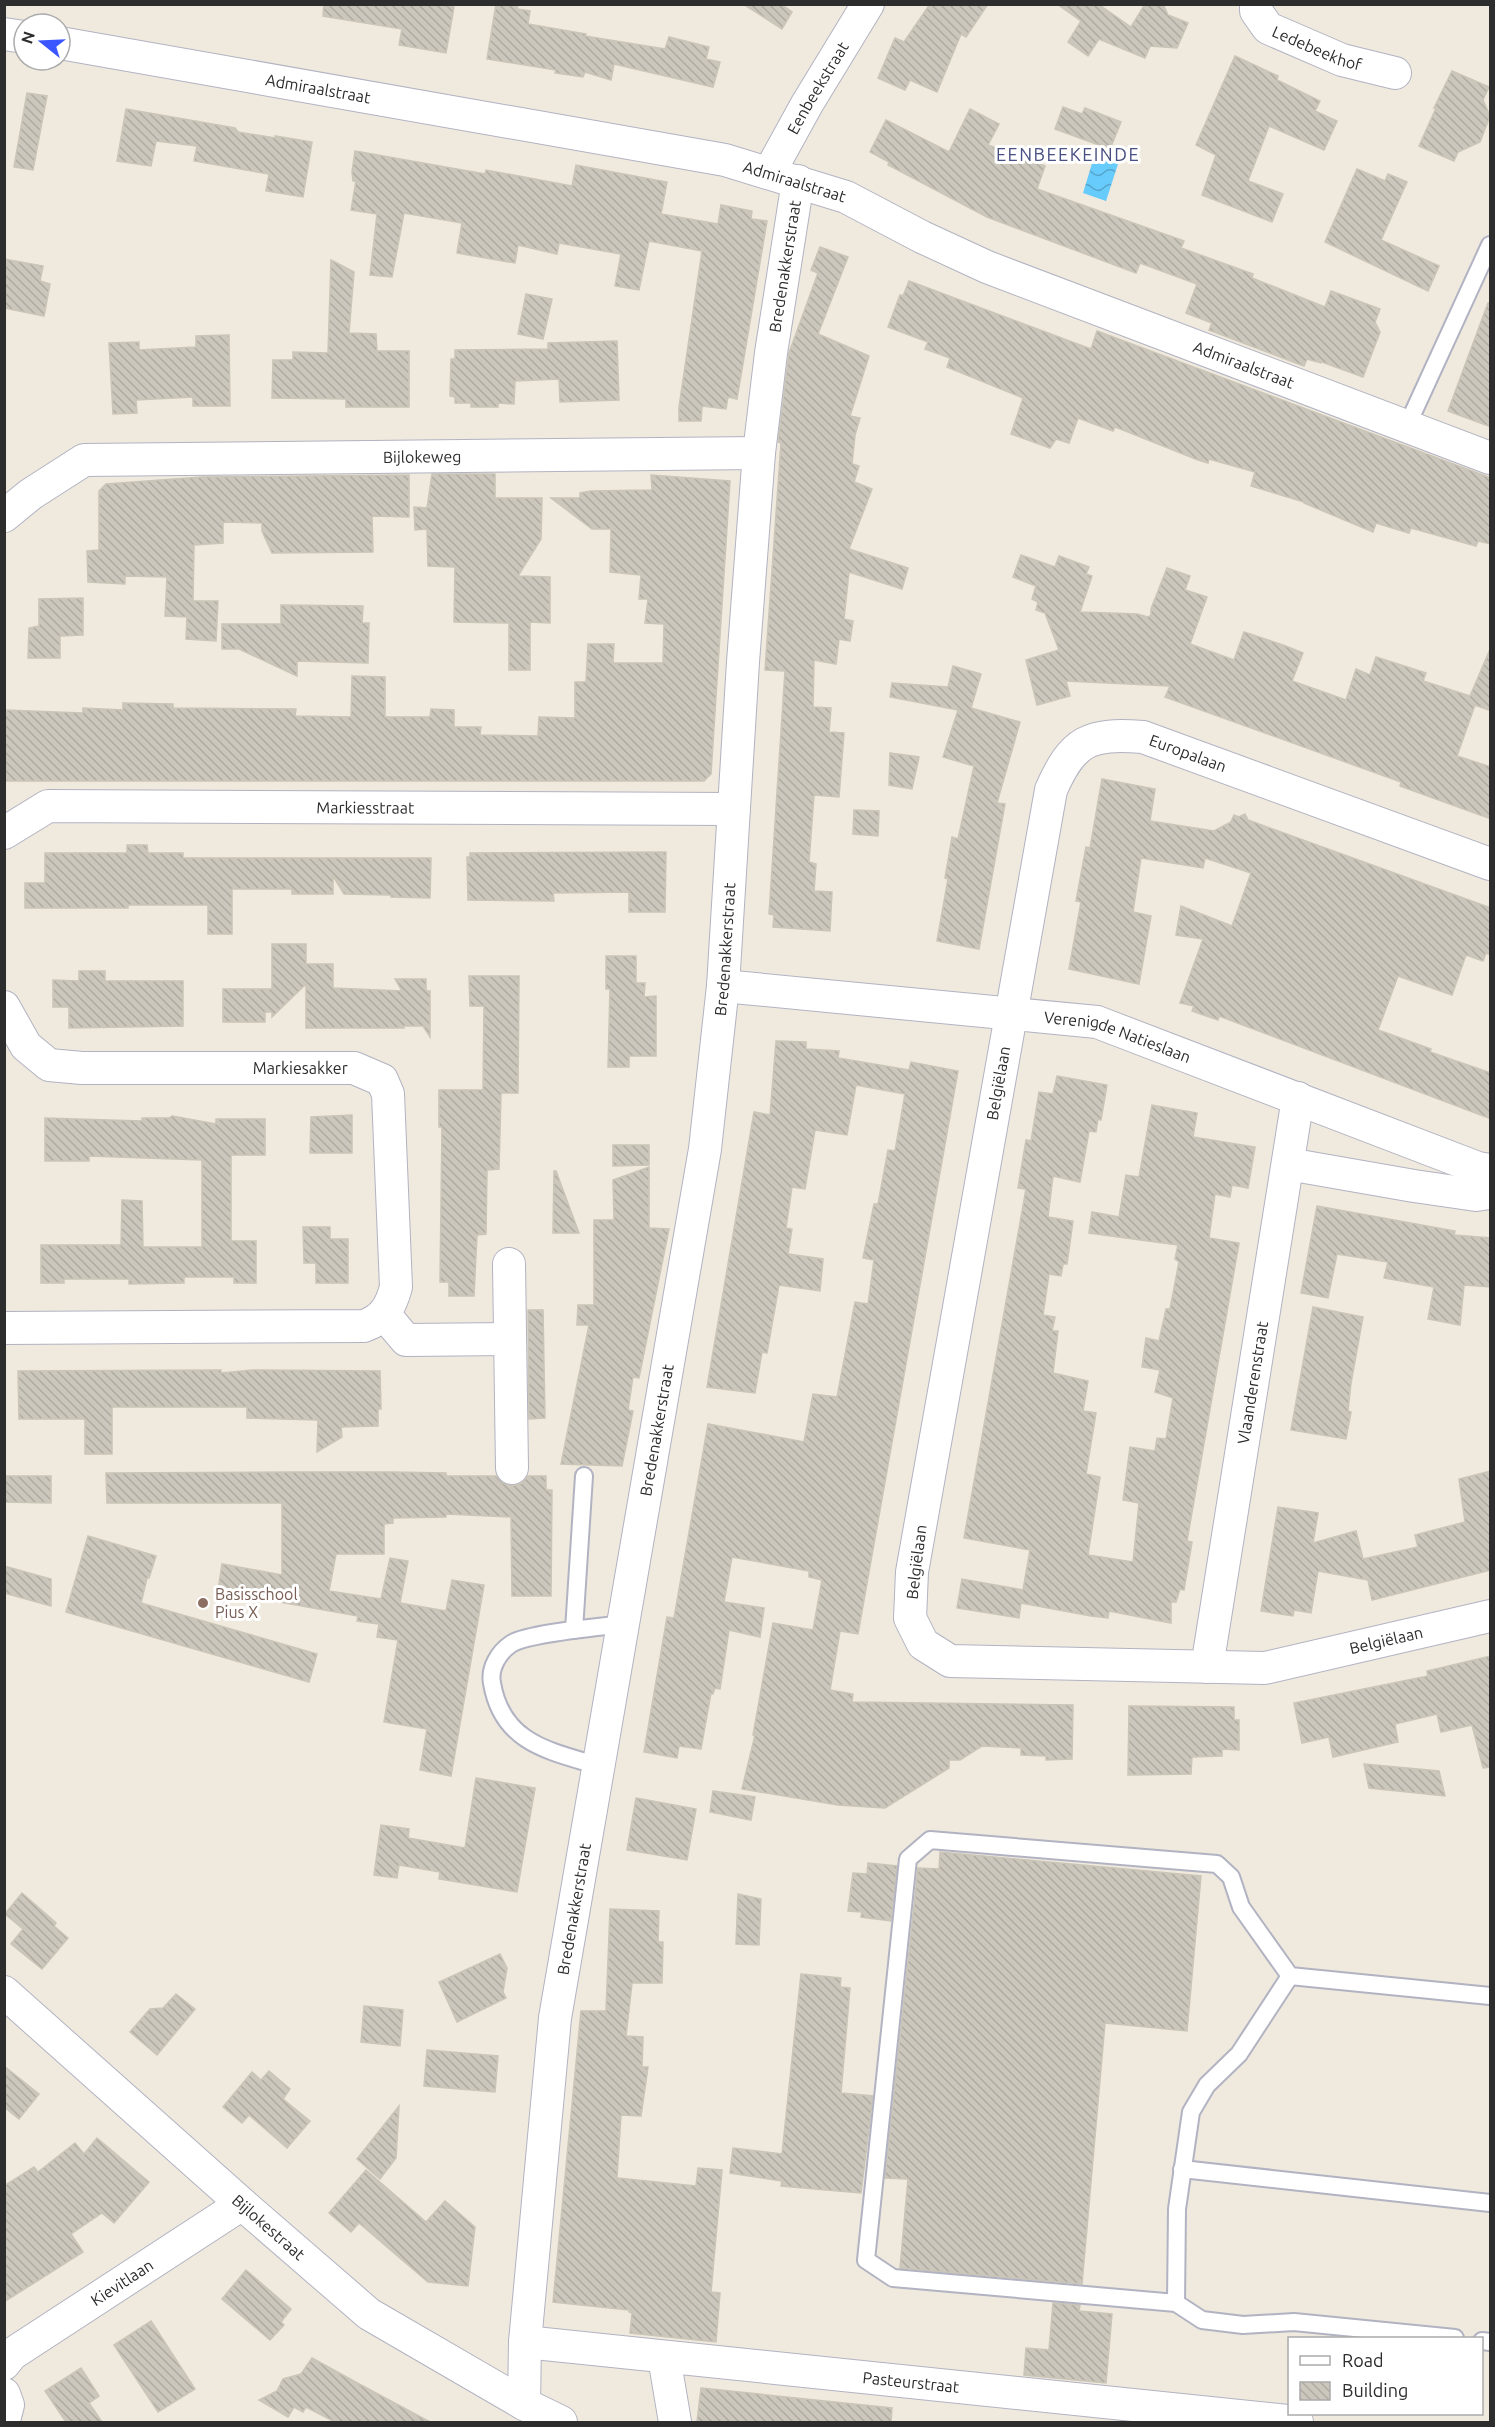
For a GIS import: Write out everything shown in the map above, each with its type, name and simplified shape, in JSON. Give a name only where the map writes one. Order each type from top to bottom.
[{"type":"street","name":"Eenbeekstraat","points":[[783,177],[807,104],[868,4]]},
{"type":"street","name":"Ledebeekhof","points":[[1256,4],[1256,11],[1268,28],[1342,60],[1395,73]]},
{"type":"street","name":"Admiraalstraat","points":[[72,45],[702,156],[783,177],[846,197],[922,237],[987,267],[1491,458]]},
{"type":"street","name":"Bredenakkerstraat","points":[[524,2404],[525,2342],[555,2018],[705,1149],[723,986],[759,453],[771,353],[783,177]]},
{"type":"street","name":"Bijlokeweg","points":[[4,516],[84,460],[759,453]]},
{"type":"street","name":"Europalaan","points":[[1010,1014],[1051,790],[1061,767],[1078,747],[1100,737],[1143,737],[1491,864]]},
{"type":"street","name":"Markiesstraat","points":[[4,833],[48,806],[734,809]]},
{"type":"street","name":"Verenigde Natieslaan","points":[[723,986],[1097,1022],[1478,1168],[1491,1170]]},
{"type":"street","name":"Markiesakker","points":[[4,1007],[26,1046],[49,1065],[82,1068],[354,1068],[382,1080],[388,1094],[396,1287],[384,1314]]},
{"type":"street","name":"Belgiëlaan","points":[[1010,1014],[912,1572],[910,1618],[923,1644],[950,1661],[1265,1668],[1491,1616]]},
{"type":"street","name":"Vlaanderenstraat","points":[[1207,1667],[1298,1098]]},
{"type":"street","points":[[1288,1164],[1476,1195],[1491,1193]]},
{"type":"street","points":[[509,1264],[512,1468]]},
{"type":"street","points":[[4,1328],[364,1326],[384,1314],[406,1340],[510,1339]]},
{"type":"street","name":"Bijlokestraat","points":[[4,1992],[369,2314],[524,2404],[561,2422]]},
{"type":"street","name":"Kievitlaan","points":[[4,2364],[12,2354],[242,2204]]},
{"type":"street","name":"Pasteurstraat","points":[[525,2342],[1297,2422]]},
{"type":"street","points":[[664,2357],[675,2422]]},
{"type":"street","points":[[4,2394],[8,2406],[4,2420]]},
{"type":"lane","points":[[1407,426],[1487,263],[1491,245]]},
{"type":"lane","points":[[574,1630],[584,1476]]},
{"type":"lane","points":[[599,1767],[546,1750],[525,1739],[504,1718],[495,1699],[491,1675],[501,1652],[513,1642],[574,1630],[624,1624]]},
{"type":"lane","points":[[1445,2337],[1294,2322],[1243,2325],[1202,2320],[1176,2303],[893,2278],[866,2260],[908,1858],[930,1840],[1217,1864],[1231,1877],[1241,1907],[1290,1976],[1491,1996]]},
{"type":"lane","points":[[1176,2303],[1177,2209],[1191,2112],[1207,2085],[1239,2054],[1290,1976]]},
{"type":"lane","points":[[1182,2169],[1491,2203]]},
{"type":"water","points":[[1094,157],[1118,164],[1106,201],[1083,193]]},
{"type":"building","points":[[324,4],[440,4],[454,7],[446,53],[399,45],[402,29],[323,16]]},
{"type":"building","points":[[496,4],[518,4],[517,9],[530,11],[528,24],[586,34],[585,36],[665,49],[669,37],[709,47],[706,59],[720,62],[713,87],[614,64],[611,80],[585,72],[583,77],[555,73],[556,70],[487,59]]},
{"type":"building","points":[[743,4],[781,4],[792,12],[782,29]]},
{"type":"building","points":[[930,4],[988,4],[966,37],[961,34],[937,92],[910,80],[905,90],[878,78],[895,38],[904,42]]},
{"type":"building","points":[[1057,4],[1098,4],[1131,27],[1145,4],[1163,4],[1168,15],[1188,23],[1177,48],[1150,46],[1145,58],[1099,39],[1088,56],[1068,42],[1081,21]]},
{"type":"building","points":[[1235,56],[1278,76],[1277,80],[1320,101],[1315,111],[1337,121],[1324,150],[1269,126],[1248,181],[1283,194],[1272,222],[1202,195],[1216,155],[1196,145]]},
{"type":"building","points":[[1452,71],[1489,87],[1483,100],[1490,116],[1480,142],[1458,152],[1454,161],[1419,146]]},
{"type":"building","points":[[27,93],[47,96],[33,170],[14,167]]},
{"type":"building","points":[[1063,107],[1082,114],[1085,108],[1121,122],[1110,149],[1055,129]]},
{"type":"building","points":[[126,109],[235,128],[238,132],[312,142],[303,197],[266,191],[269,174],[194,161],[197,146],[156,141],[151,166],[117,161]]},
{"type":"building","points":[[970,109],[999,124],[988,145],[1045,166],[1037,189],[1184,241],[1181,248],[1253,274],[1252,278],[1325,307],[1331,291],[1380,309],[1375,322],[1380,332],[1363,377],[1307,359],[1304,366],[1209,330],[1212,323],[1186,313],[1197,284],[1140,263],[1136,273],[987,217],[888,165],[889,162],[870,152],[886,120],[949,152]]},
{"type":"building","points":[[355,151],[485,174],[486,170],[572,186],[576,165],[667,182],[661,214],[718,224],[721,205],[752,211],[751,219],[767,221],[737,399],[728,397],[726,409],[702,406],[701,421],[679,421],[679,407],[702,251],[649,241],[639,290],[615,286],[621,254],[559,243],[557,254],[518,245],[515,263],[457,253],[462,223],[404,213],[392,277],[370,275],[377,214],[351,210],[356,181],[353,181],[352,172]]},
{"type":"building","points":[[1357,169],[1385,181],[1388,174],[1407,182],[1381,240],[1439,266],[1428,291],[1325,242]]},
{"type":"building","points":[[820,247],[848,257],[818,334],[869,356],[850,416],[860,418],[855,435],[852,464],[859,466],[854,482],[872,489],[849,549],[908,568],[902,589],[849,572],[844,619],[853,621],[850,641],[839,639],[836,664],[814,660],[813,707],[831,708],[829,732],[844,733],[839,797],[814,795],[809,862],[816,864],[814,891],[832,892],[830,931],[773,927],[774,915],[769,914],[785,671],[765,670],[781,443],[778,442],[789,353],[818,273],[811,270]]},
{"type":"building","points":[[4,259],[43,266],[40,281],[50,284],[44,316],[4,308]]},
{"type":"building","points":[[331,260],[354,272],[349,333],[376,334],[377,351],[409,351],[409,407],[346,407],[346,399],[272,398],[273,360],[293,360],[293,352],[328,353]]},
{"type":"building","points":[[909,281],[1091,349],[1097,331],[1491,478],[1491,544],[1478,541],[1476,546],[1411,528],[1409,533],[1376,523],[1373,532],[1304,502],[1251,486],[1255,472],[1209,459],[1208,463],[1198,460],[1115,427],[1113,431],[1078,418],[1069,443],[1056,439],[1050,448],[1011,434],[1023,398],[947,367],[950,358],[925,349],[928,342],[888,327],[900,295],[903,296]]},
{"type":"building","points":[[526,294],[552,299],[543,339],[518,334]]},
{"type":"building","points":[[1488,303],[1491,303],[1491,427],[1448,411]]},
{"type":"building","points":[[229,335],[230,406],[193,406],[193,397],[136,400],[137,413],[113,414],[109,343],[139,342],[139,350],[196,347],[196,336]]},
{"type":"building","points":[[617,341],[619,400],[560,402],[559,379],[515,381],[514,404],[498,403],[498,407],[471,407],[471,403],[455,403],[455,397],[450,396],[451,359],[455,359],[455,350],[548,349],[548,343]]},
{"type":"building","points":[[432,474],[495,474],[495,498],[542,498],[541,539],[518,576],[550,577],[550,623],[530,622],[530,670],[509,670],[509,623],[454,622],[455,567],[428,566],[427,529],[415,530],[414,507],[427,508]]},
{"type":"building","points":[[409,475],[409,517],[372,516],[373,552],[272,553],[262,531],[262,523],[223,522],[223,543],[194,545],[193,601],[218,601],[216,641],[186,639],[187,617],[165,616],[167,577],[125,576],[125,584],[88,582],[87,551],[99,550],[99,491],[106,484],[202,477]]},
{"type":"building","points":[[651,475],[730,481],[711,774],[704,781],[4,781],[4,710],[83,713],[83,708],[123,710],[123,703],[173,704],[173,708],[296,709],[295,716],[351,717],[352,676],[385,677],[385,717],[430,717],[431,709],[454,710],[454,727],[481,727],[480,735],[538,736],[539,717],[575,718],[575,682],[586,682],[588,644],[614,644],[613,663],[663,663],[664,624],[645,623],[648,599],[639,599],[641,575],[610,572],[611,529],[592,529],[551,498],[580,498],[580,493],[591,491],[652,490]]},
{"type":"building","points":[[1021,555],[1055,567],[1059,556],[1089,567],[1086,574],[1092,576],[1080,612],[1137,614],[1148,617],[1151,615],[1151,609],[1167,568],[1190,576],[1185,590],[1207,597],[1190,644],[1234,660],[1244,632],[1283,645],[1303,653],[1292,681],[1346,700],[1356,669],[1370,675],[1376,657],[1426,673],[1423,681],[1470,696],[1491,647],[1491,711],[1475,705],[1457,756],[1491,767],[1491,819],[1400,786],[1401,782],[1165,697],[1170,686],[1066,681],[1070,696],[1037,705],[1026,660],[1059,650],[1045,613],[1036,610],[1038,602],[1032,599],[1036,586],[1013,577]]},
{"type":"building","points":[[83,598],[83,635],[60,636],[60,658],[28,658],[29,628],[39,626],[39,599]]},
{"type":"building","points":[[281,605],[363,606],[362,623],[369,623],[368,663],[297,661],[297,676],[239,649],[222,649],[222,624],[281,624]]},
{"type":"building","points":[[953,666],[981,674],[971,708],[1020,722],[997,803],[1005,804],[979,949],[937,941],[948,879],[945,878],[952,837],[958,839],[974,766],[943,757],[958,710],[890,697],[892,683],[948,687]]},
{"type":"building","points":[[890,753],[919,757],[912,789],[889,785]]},
{"type":"building","points":[[1102,779],[1155,789],[1150,821],[1214,831],[1231,822],[1234,815],[1239,817],[1245,814],[1248,820],[1491,908],[1491,955],[1486,953],[1483,961],[1466,955],[1452,995],[1398,976],[1378,1030],[1431,1049],[1430,1052],[1491,1073],[1491,1119],[1219,1016],[1218,1020],[1192,1011],[1194,1006],[1180,1003],[1203,939],[1176,935],[1181,906],[1232,926],[1251,873],[1205,858],[1203,868],[1141,858],[1133,912],[1151,916],[1139,984],[1069,969],[1081,902],[1076,901],[1086,847],[1090,848]]},
{"type":"building","points":[[854,810],[879,811],[878,836],[853,834]]},
{"type":"building","points":[[127,845],[147,845],[148,853],[183,853],[183,858],[431,858],[430,898],[344,894],[333,876],[333,894],[292,894],[292,889],[232,889],[232,934],[208,934],[208,905],[25,908],[25,883],[45,883],[45,853],[127,853]]},
{"type":"building","points":[[666,852],[665,912],[629,912],[629,892],[553,893],[554,901],[468,900],[467,857],[470,857],[470,853]]},
{"type":"building","points":[[272,944],[306,944],[306,964],[333,964],[333,988],[402,991],[395,979],[426,979],[426,991],[430,991],[430,1037],[423,1026],[306,1028],[306,984],[272,1017],[272,1012],[265,1012],[265,1022],[223,1022],[223,989],[272,989]]},
{"type":"building","points":[[606,956],[636,956],[636,983],[645,983],[644,997],[656,996],[656,1056],[629,1056],[629,1067],[608,1067],[610,989],[606,989]]},
{"type":"building","points":[[79,971],[105,971],[105,981],[183,981],[183,1026],[69,1028],[69,1007],[53,1007],[53,980],[79,981]]},
{"type":"building","points":[[469,976],[519,976],[518,1093],[501,1093],[499,1169],[487,1170],[486,1234],[477,1235],[474,1296],[449,1296],[449,1282],[440,1282],[442,1127],[439,1127],[439,1090],[483,1090],[484,1006],[470,1006]]},
{"type":"building","points":[[776,1041],[806,1042],[806,1049],[839,1051],[838,1058],[909,1070],[911,1062],[958,1071],[858,1634],[840,1631],[830,1690],[853,1694],[852,1702],[1073,1705],[1072,1759],[1046,1760],[1046,1756],[1021,1755],[1021,1748],[982,1746],[960,1760],[949,1760],[949,1768],[885,1808],[838,1805],[742,1789],[755,1735],[753,1735],[773,1623],[813,1630],[822,1580],[809,1577],[809,1571],[732,1557],[724,1602],[764,1608],[760,1637],[729,1630],[720,1689],[715,1688],[713,1694],[711,1693],[701,1749],[679,1746],[677,1758],[644,1752],[667,1617],[674,1618],[708,1424],[804,1442],[813,1394],[837,1397],[855,1302],[868,1304],[874,1260],[863,1258],[874,1204],[878,1204],[888,1150],[895,1151],[905,1094],[856,1085],[847,1135],[815,1130],[805,1189],[792,1187],[786,1228],[792,1229],[788,1254],[823,1259],[820,1291],[779,1285],[767,1353],[762,1352],[755,1393],[707,1387],[754,1112],[770,1115]]},
{"type":"building","points":[[1057,1076],[1107,1085],[1101,1120],[1098,1119],[1096,1132],[1089,1131],[1080,1182],[1053,1176],[1048,1217],[1073,1221],[1067,1264],[1063,1264],[1061,1276],[1049,1274],[1043,1315],[1055,1317],[1052,1331],[1058,1331],[1053,1373],[1088,1381],[1083,1411],[1096,1413],[1086,1474],[1100,1477],[1088,1555],[1133,1562],[1139,1503],[1123,1500],[1130,1447],[1155,1451],[1157,1438],[1166,1439],[1173,1398],[1155,1392],[1160,1370],[1142,1367],[1146,1338],[1159,1341],[1166,1309],[1170,1309],[1179,1262],[1175,1259],[1178,1245],[1089,1233],[1092,1212],[1119,1217],[1126,1175],[1139,1177],[1152,1105],[1197,1113],[1193,1137],[1255,1147],[1248,1188],[1232,1185],[1230,1197],[1215,1194],[1209,1238],[1239,1243],[1187,1541],[1192,1542],[1184,1590],[1180,1589],[1176,1602],[1171,1602],[1171,1623],[1109,1611],[1108,1618],[1021,1603],[1019,1618],[957,1608],[962,1579],[1023,1590],[1030,1550],[964,1538],[1026,1189],[1018,1188],[1026,1140],[1031,1141],[1039,1092],[1053,1094]]},
{"type":"building","points":[[352,1115],[352,1153],[310,1153],[311,1117]]},
{"type":"building","points":[[172,1116],[216,1124],[216,1119],[265,1119],[265,1155],[231,1155],[231,1241],[256,1241],[256,1283],[234,1283],[234,1277],[184,1277],[184,1283],[129,1284],[129,1279],[64,1279],[64,1283],[41,1283],[41,1245],[121,1245],[122,1200],[142,1201],[143,1247],[202,1247],[202,1160],[89,1156],[89,1161],[45,1161],[45,1118],[142,1121],[142,1118]]},
{"type":"building","points":[[613,1145],[649,1145],[649,1165],[613,1166]]},
{"type":"building","points":[[649,1167],[649,1228],[669,1229],[639,1378],[633,1377],[628,1410],[633,1411],[622,1466],[561,1464],[589,1325],[577,1325],[578,1305],[594,1305],[594,1220],[614,1220],[613,1180]]},
{"type":"building","points":[[554,1171],[556,1171],[579,1233],[553,1233]]},
{"type":"building","points":[[1317,1206],[1455,1231],[1454,1235],[1491,1238],[1491,1287],[1464,1285],[1460,1325],[1428,1319],[1434,1287],[1384,1278],[1388,1262],[1337,1254],[1328,1298],[1301,1293]]},
{"type":"building","points":[[303,1227],[330,1227],[330,1239],[348,1239],[348,1283],[316,1283],[316,1263],[304,1263]]},
{"type":"building","points":[[1313,1307],[1363,1317],[1351,1383],[1348,1411],[1351,1412],[1346,1439],[1291,1430]]},
{"type":"building","points":[[528,1310],[543,1310],[545,1418],[529,1419]]},
{"type":"building","points":[[221,1370],[221,1373],[253,1370],[380,1371],[381,1409],[378,1409],[378,1426],[341,1427],[342,1437],[317,1452],[318,1420],[247,1418],[247,1407],[112,1407],[112,1454],[85,1454],[85,1419],[19,1419],[18,1371]]},
{"type":"building","points":[[1491,1471],[1491,1570],[1372,1600],[1368,1580],[1318,1571],[1311,1613],[1294,1610],[1293,1616],[1261,1611],[1278,1507],[1318,1513],[1313,1543],[1356,1531],[1363,1559],[1418,1547],[1415,1535],[1465,1522],[1459,1479]]},
{"type":"building","points":[[106,1473],[446,1473],[446,1476],[496,1476],[503,1483],[512,1486],[522,1483],[528,1476],[546,1476],[546,1490],[552,1490],[551,1596],[512,1596],[511,1517],[446,1514],[446,1517],[393,1518],[393,1523],[384,1524],[384,1554],[336,1554],[329,1591],[381,1599],[390,1558],[408,1561],[400,1603],[446,1611],[452,1580],[484,1585],[451,1776],[420,1770],[427,1729],[384,1722],[398,1640],[377,1637],[379,1624],[357,1621],[358,1616],[218,1591],[222,1564],[282,1575],[282,1503],[107,1503]]},
{"type":"building","points":[[4,1476],[51,1476],[51,1503],[4,1502]]},
{"type":"building","points":[[88,1536],[156,1556],[149,1578],[147,1578],[141,1603],[317,1654],[309,1682],[66,1612]]},
{"type":"building","points":[[4,1566],[51,1579],[51,1606],[4,1593]]},
{"type":"building","points":[[1491,1656],[1491,1767],[1483,1768],[1472,1725],[1441,1732],[1437,1714],[1395,1724],[1398,1742],[1333,1757],[1329,1737],[1302,1743],[1294,1703],[1428,1676],[1427,1671]]},
{"type":"building","points":[[1129,1706],[1234,1707],[1234,1720],[1239,1720],[1239,1750],[1222,1749],[1222,1756],[1192,1757],[1191,1774],[1128,1775]]},
{"type":"building","points":[[1364,1764],[1439,1771],[1445,1796],[1369,1788]]},
{"type":"building","points":[[476,1778],[535,1788],[517,1892],[439,1879],[440,1872],[399,1865],[397,1878],[374,1875],[381,1825],[409,1829],[408,1838],[465,1848]]},
{"type":"building","points":[[713,1791],[755,1797],[751,1820],[710,1812]]},
{"type":"building","points":[[636,1798],[696,1809],[687,1860],[627,1850]]},
{"type":"building","points":[[940,1852],[1201,1876],[1187,2031],[1105,2023],[1082,2284],[900,2268],[908,2179],[885,2178],[918,1868],[939,1869]]},
{"type":"building","points":[[868,1863],[897,1866],[891,1921],[861,1917],[862,1912],[848,1911],[853,1873],[867,1874]]},
{"type":"building","points":[[22,1893],[56,1923],[54,1926],[68,1938],[42,1969],[11,1944],[23,1929],[5,1914]]},
{"type":"building","points":[[738,1894],[761,1899],[759,1945],[736,1944]]},
{"type":"building","points":[[610,1909],[659,1911],[658,1942],[663,1942],[662,1983],[632,1983],[626,2036],[643,2037],[642,2067],[648,2067],[641,2116],[621,2115],[617,2178],[696,2186],[698,2168],[722,2170],[711,2292],[720,2293],[716,2342],[630,2333],[632,2313],[629,2310],[553,2302],[581,2011],[606,2011]]},
{"type":"building","points":[[500,1954],[507,1968],[503,1992],[506,1998],[457,2022],[439,1982]]},
{"type":"building","points":[[801,1974],[841,1978],[840,1987],[850,1988],[841,2093],[873,2096],[861,2193],[781,2186],[782,2181],[730,2173],[733,2148],[782,2154]]},
{"type":"building","points":[[176,1994],[195,2009],[157,2055],[130,2032],[150,2009],[163,2008]]},
{"type":"building","points":[[364,2006],[403,2010],[400,2046],[361,2042]]},
{"type":"building","points":[[427,2050],[498,2056],[495,2092],[424,2086]]},
{"type":"building","points":[[4,2066],[39,2094],[19,2119],[4,2107]]},
{"type":"building","points":[[269,2071],[290,2089],[283,2099],[310,2121],[287,2148],[249,2115],[242,2123],[223,2107],[252,2072],[261,2080]]},
{"type":"building","points":[[399,2106],[396,2158],[380,2179],[357,2159]]},
{"type":"building","points":[[97,2138],[149,2182],[114,2223],[102,2213],[71,2234],[83,2252],[4,2302],[4,2186],[34,2167],[38,2172],[75,2143],[84,2154]]},
{"type":"building","points":[[366,2170],[426,2222],[445,2201],[475,2227],[468,2286],[428,2282],[359,2223],[351,2232],[329,2213]]},
{"type":"building","points":[[246,2270],[291,2309],[281,2322],[284,2325],[270,2340],[222,2299]]},
{"type":"building","points":[[1053,2303],[1080,2305],[1079,2311],[1112,2314],[1106,2383],[1024,2375],[1026,2348],[1049,2350]]},
{"type":"building","points":[[151,2321],[195,2389],[158,2412],[114,2345]]},
{"type":"building","points":[[312,2358],[430,2422],[335,2422],[306,2407],[303,2412],[294,2407],[288,2417],[259,2400],[277,2391],[283,2379],[301,2374]]},
{"type":"building","points":[[81,2368],[99,2396],[89,2403],[102,2422],[66,2422],[45,2391]]},
{"type":"building","points":[[701,2388],[892,2408],[891,2422],[697,2422]]},
{"type":"place","name":"Basisschool Pius X","points":[[203,1603]]},
{"type":"district","name":"EENBEEKEINDE","points":[[1068,155]]}]
